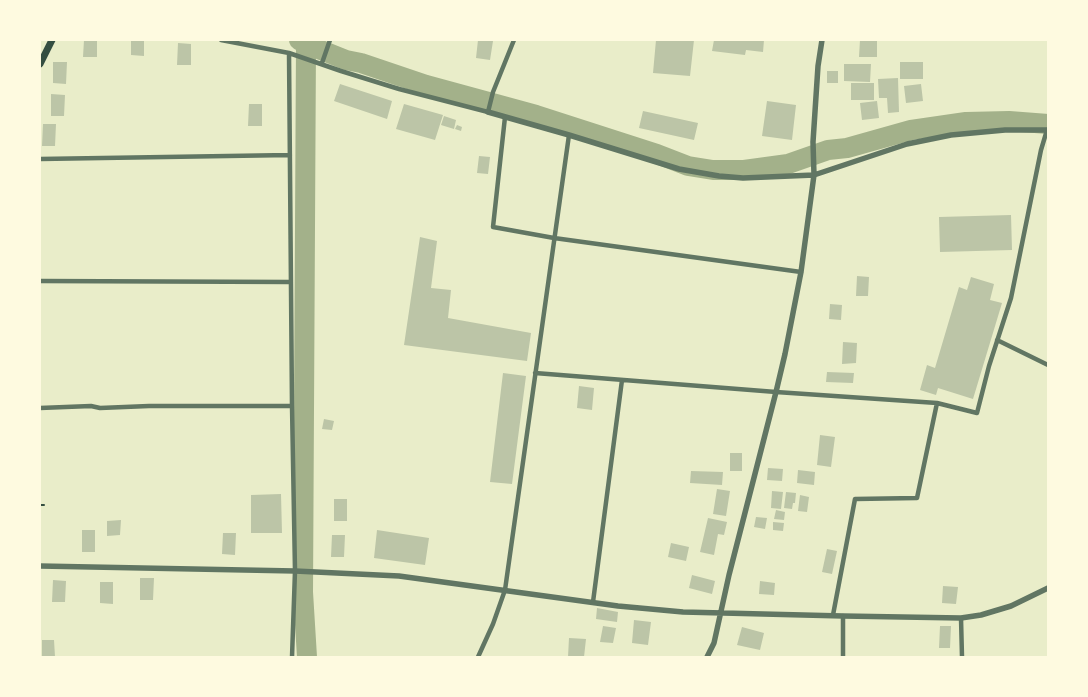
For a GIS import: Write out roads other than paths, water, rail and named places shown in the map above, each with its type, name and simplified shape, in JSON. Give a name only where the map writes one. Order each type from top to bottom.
[{"type":"main road","points":[[40,64],[52,40]]},
{"type":"street","points":[[221,40],[289,52],[399,89],[569,135],[680,169],[719,176],[743,178],[814,175],[907,144],[951,135],[1005,130],[1048,130],[1041,150],[1011,298],[977,412],[936,403],[535,373]]},
{"type":"street","points":[[488,112],[514,40]]},
{"type":"street","points":[[707,657],[714,644],[729,575],[776,392],[801,272],[814,175],[813,142],[818,66],[822,40]]},
{"type":"street","points":[[322,63],[330,41]]},
{"type":"street","points":[[289,52],[292,406],[296,571],[292,657]]},
{"type":"street","points":[[505,117],[493,227],[554,238],[801,272]]},
{"type":"street","points":[[478,657],[493,624],[505,590],[569,135]]},
{"type":"street","points":[[40,159],[290,154]]},
{"type":"street","points":[[40,281],[291,282]]},
{"type":"street","points":[[998,340],[1048,365]]},
{"type":"street","points":[[592,602],[622,380]]},
{"type":"street","points":[[833,615],[855,499],[917,498],[936,403]]},
{"type":"street","points":[[40,408],[91,406],[100,408],[292,406]]},
{"type":"street","points":[[40,566],[296,571],[400,576],[618,606],[684,612],[844,616],[961,618],[981,615],[1011,606],[1048,588]]},
{"type":"street","points":[[843,657],[844,616]]},
{"type":"street","points":[[961,618],[962,657]]},
{"type":"waterway","points":[[299,40],[346,60],[361,63],[426,85],[536,115],[657,154],[688,166],[713,170],[744,170],[788,164],[828,150],[847,148],[911,130],[966,122],[1009,121],[1048,124]]},
{"type":"waterway","points":[[306,44],[308,40]]},
{"type":"waterway","points":[[306,44],[303,592],[307,657]]}]
